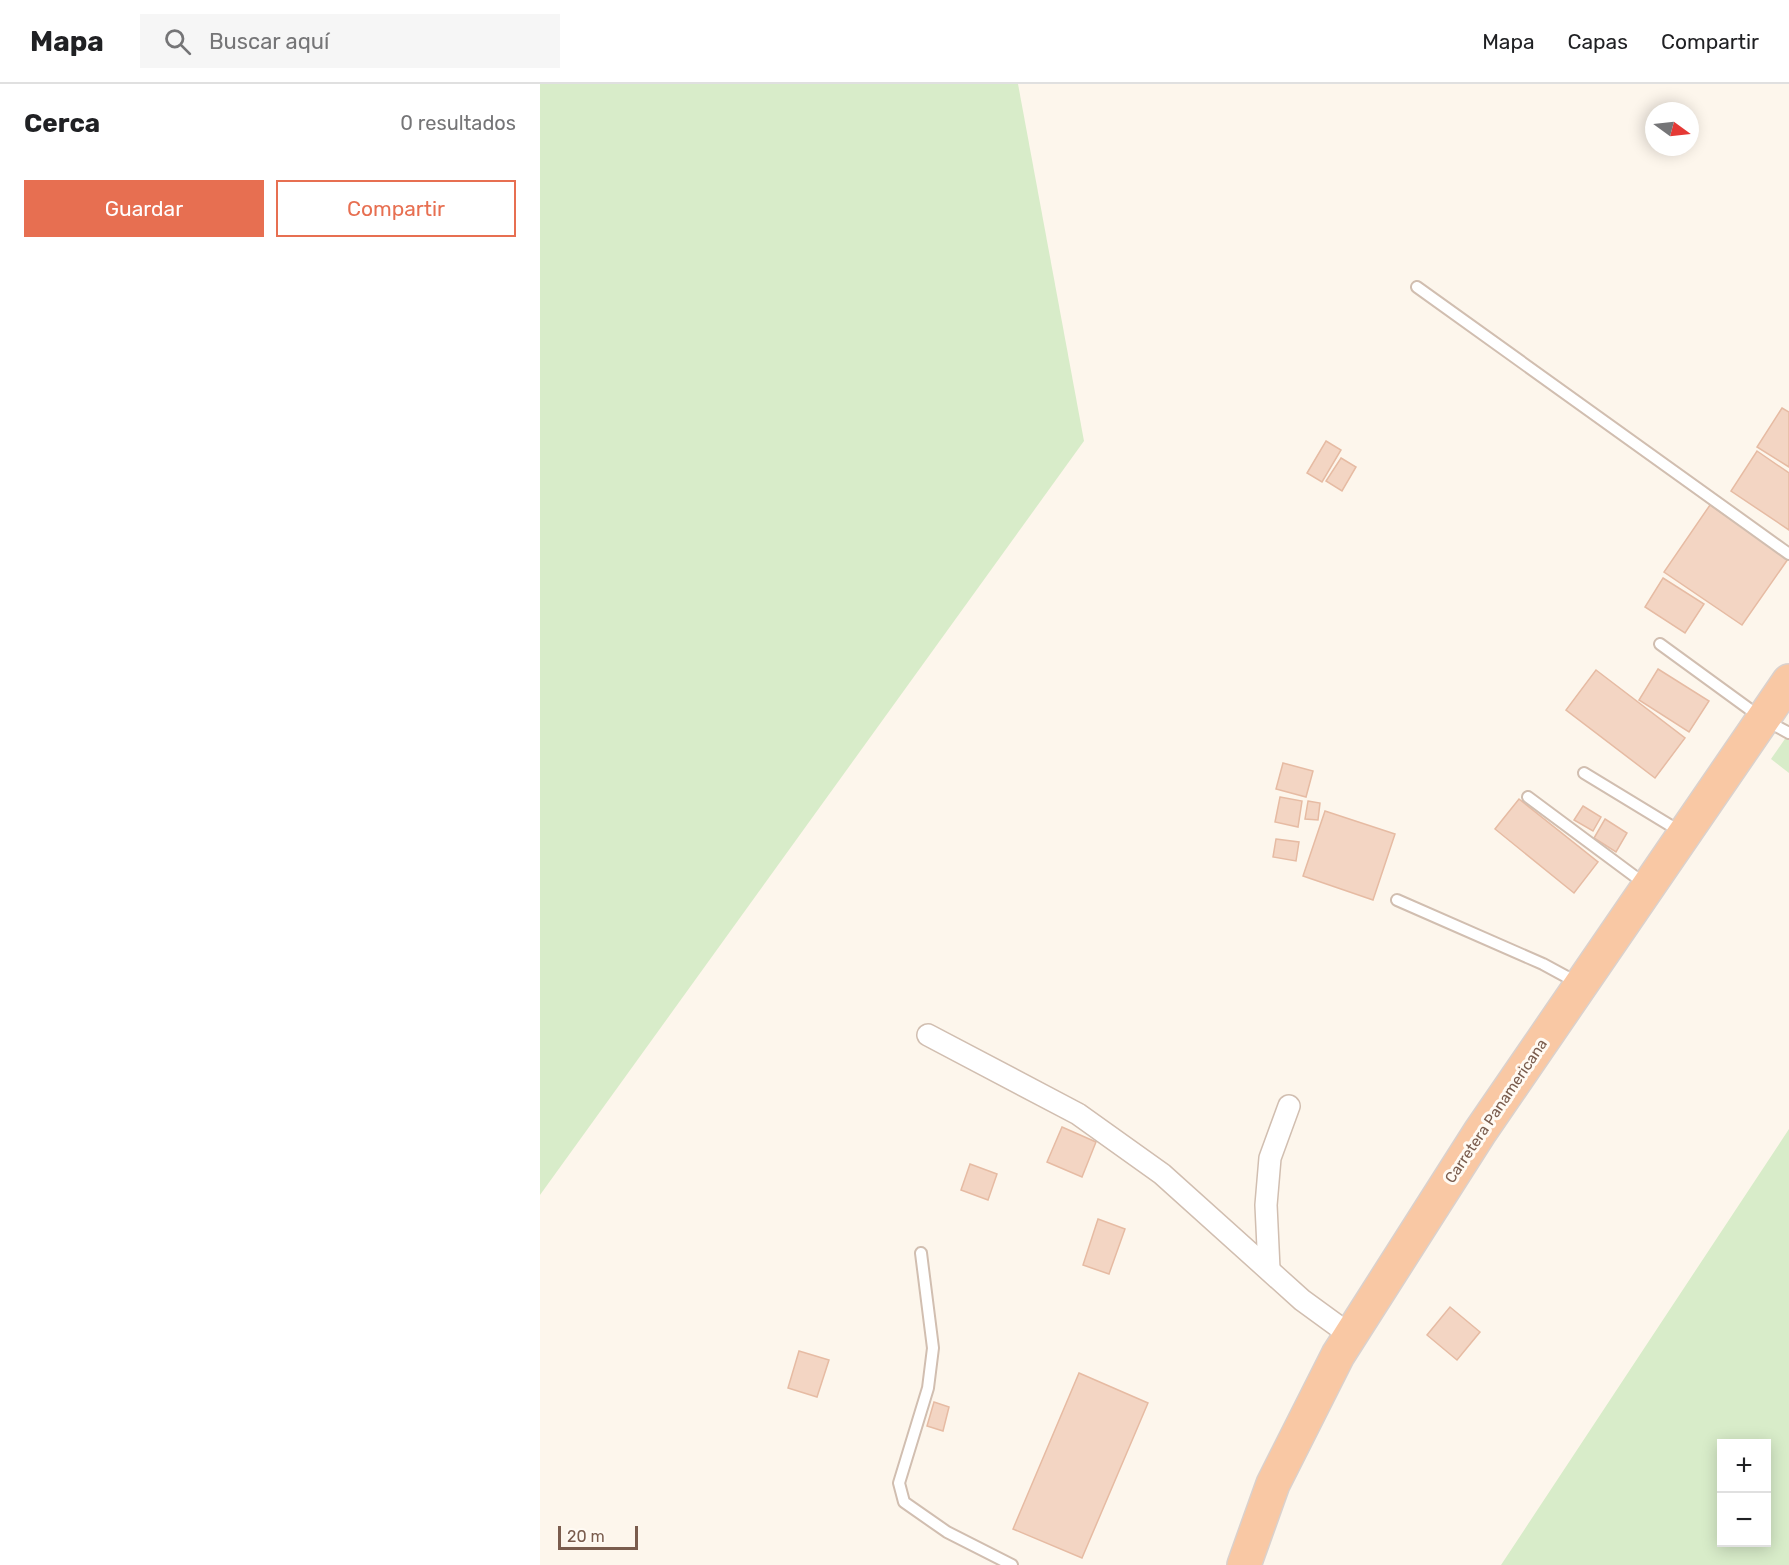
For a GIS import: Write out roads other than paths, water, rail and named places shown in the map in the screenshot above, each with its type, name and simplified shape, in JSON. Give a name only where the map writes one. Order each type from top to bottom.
[{"type":"highway","name":"Carretera Panamericana","points":[[1244,1565],[1273,1484],[1350,1335],[1480,1132],[1683,834],[1776,726],[1789,681]]},
{"type":"street","points":[[928,1035],[1078,1114],[1162,1174],[1302,1300],[1350,1335]]},
{"type":"street","points":[[1269,1269],[1266,1205],[1270,1158],[1289,1106]]},
{"type":"lane","points":[[1418,287],[1789,554]]},
{"type":"lane","points":[[1660,644],[1776,726]]},
{"type":"lane","points":[[1584,773],[1683,834]]},
{"type":"lane","points":[[1528,797],[1648,886]]},
{"type":"lane","points":[[1397,900],[1544,964],[1581,985]]},
{"type":"lane","points":[[921,1253],[933,1348],[928,1388],[899,1483],[904,1502],[947,1532],[1012,1565]]}]
